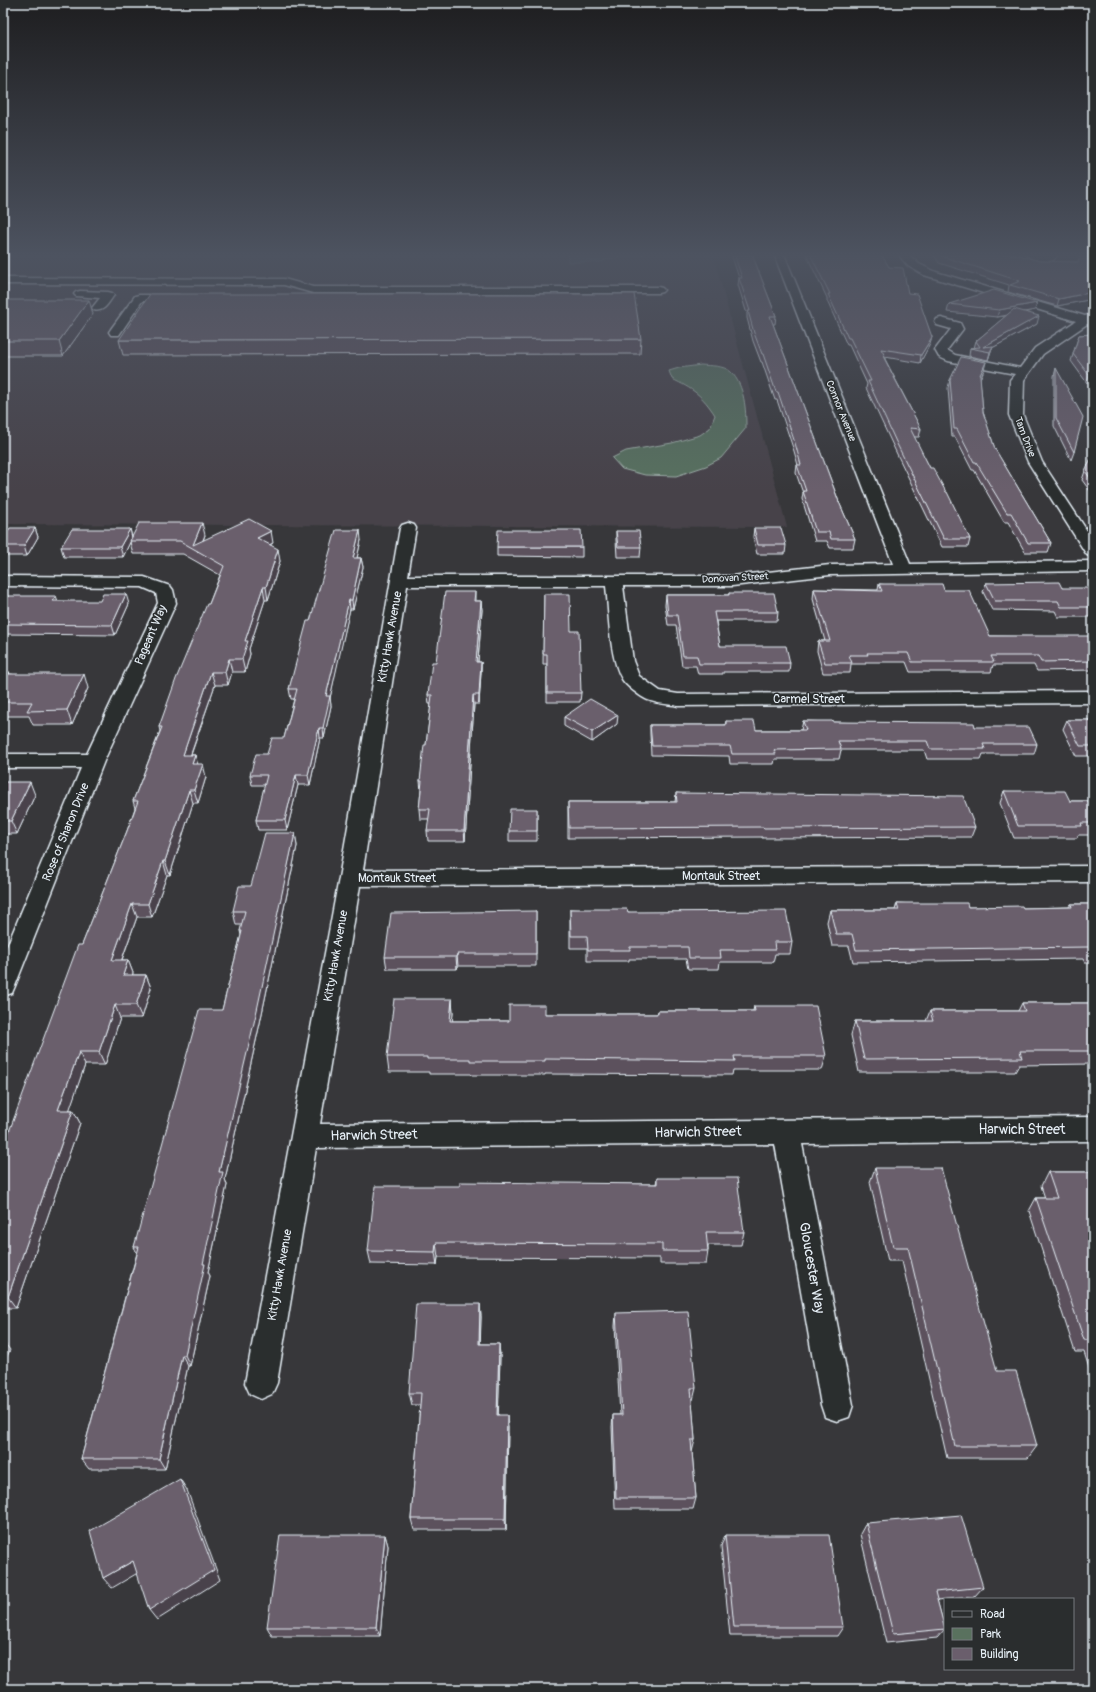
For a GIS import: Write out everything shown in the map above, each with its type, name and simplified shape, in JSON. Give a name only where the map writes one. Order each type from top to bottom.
[{"type":"street","name":"Connor Avenue","points":[[810,333],[903,568]]},
{"type":"street","points":[[954,333],[941,350],[943,354],[952,358],[1023,372]]},
{"type":"street","name":"Tam Drive","points":[[1068,333],[1039,350],[1017,380],[1016,416],[1035,462],[1093,552]]},
{"type":"street","name":"Kitty Hawk Avenue","points":[[261,1383],[350,878],[408,528]]},
{"type":"street","name":"Donovan Street","points":[[400,581],[732,581],[808,571],[903,568],[1093,566]]},
{"type":"street","name":"Pageant Way","points":[[3,581],[144,582],[164,590],[167,603],[94,761]]},
{"type":"street","name":"Carmel Street","points":[[614,581],[624,661],[628,673],[631,679],[654,696],[678,700],[1093,697]]},
{"type":"street","points":[[3,761],[94,761]]},
{"type":"street","name":"Rose of Sharon Drive","points":[[5,977],[94,761]]},
{"type":"street","name":"Montauk Street","points":[[350,878],[1093,874]]},
{"type":"street","name":"Harwich Street","points":[[304,1136],[1093,1129]]},
{"type":"street","name":"Gloucester Way","points":[[786,1131],[837,1405]]},
{"type":"shaded area","points":[[3,333],[734,333],[787,527],[3,524]]},
{"type":"green space","points":[[701,365],[725,368],[736,378],[744,398],[746,428],[721,458],[706,466],[676,476],[645,475],[622,469],[612,458],[626,451],[672,443],[700,435],[710,428],[715,415],[706,402],[686,386],[672,379],[669,371]]},
{"type":"building","points":[[3,333],[65,333],[59,341],[3,341]]},
{"type":"building","points":[[124,333],[640,333],[641,339],[119,340]]},
{"type":"building","points":[[754,333],[776,333],[839,502],[855,539],[831,539],[829,532],[816,532],[803,491],[806,491],[797,465],[801,465],[795,443],[778,392],[776,392]]},
{"type":"building","points":[[846,333],[931,333],[932,337],[921,355],[881,349],[885,356],[883,356],[921,429],[910,428],[930,468],[933,468],[947,492],[970,539],[944,539],[868,381],[871,381],[850,338],[848,338]]},
{"type":"building","points":[[986,333],[1008,333],[983,347],[993,346],[990,352],[970,348],[980,347],[976,341]]},
{"type":"building","points":[[1093,334],[1093,363],[1089,375],[1073,354],[1079,335]]},
{"type":"building","points":[[961,357],[986,362],[980,375],[983,412],[995,449],[1051,543],[1028,543],[1011,513],[1007,513],[976,462],[974,462],[957,429],[954,429],[950,380]]},
{"type":"building","points":[[1056,368],[1083,417],[1074,452],[1056,418]]},
{"type":"building","points":[[1093,454],[1093,482],[1085,471]]},
{"type":"building","points":[[249,519],[271,531],[257,538],[278,549],[266,587],[263,587],[245,641],[248,641],[242,659],[229,659],[225,672],[211,672],[183,755],[195,755],[192,764],[203,764],[194,790],[189,790],[165,861],[163,861],[148,904],[132,904],[112,960],[128,960],[123,975],[146,975],[136,1005],[115,1005],[99,1052],[79,1052],[58,1110],[73,1110],[8,1297],[3,1297],[3,1148],[78,945],[82,945],[127,831],[138,801],[133,801],[162,727],[159,727],[176,679],[224,566],[180,541],[130,541],[139,523],[202,523],[193,545]]},
{"type":"building","points":[[10,528],[35,528],[24,546],[3,546],[3,539]]},
{"type":"building","points":[[754,528],[781,528],[786,545],[758,545]]},
{"type":"building","points":[[72,529],[130,529],[120,547],[61,547]]},
{"type":"building","points":[[336,530],[360,530],[353,558],[361,558],[352,600],[349,600],[326,696],[330,696],[323,728],[319,728],[308,775],[296,775],[285,820],[256,820],[267,775],[250,775],[256,754],[267,754],[272,738],[284,738],[297,689],[289,689],[307,621],[310,621]]},
{"type":"building","points":[[498,530],[581,530],[582,547],[497,547]]},
{"type":"building","points":[[616,531],[639,531],[641,547],[618,547]]},
{"type":"building","points":[[1059,582],[1062,588],[1087,588],[1093,597],[1093,607],[1061,607],[1058,601],[995,601],[986,583]]},
{"type":"building","points":[[879,584],[942,584],[944,590],[969,590],[990,636],[1092,636],[1093,661],[1041,662],[1038,656],[991,656],[994,662],[912,662],[908,653],[867,653],[868,655],[849,655],[852,663],[825,663],[818,641],[830,641],[814,589],[882,591]]},
{"type":"building","points":[[445,592],[475,592],[474,601],[481,601],[476,662],[481,662],[479,695],[473,695],[464,831],[427,831],[430,809],[419,809],[424,745],[426,745],[432,695],[428,695],[432,662],[436,662]]},
{"type":"building","points":[[729,593],[774,593],[778,612],[714,612],[720,646],[786,646],[790,663],[699,664],[697,656],[683,656],[677,615],[668,615],[666,595],[729,595]]},
{"type":"building","points":[[103,594],[126,594],[112,625],[3,624],[3,596],[56,596],[53,601],[100,601]]},
{"type":"building","points":[[544,594],[570,594],[571,631],[579,631],[581,693],[547,693],[547,654],[543,654]]},
{"type":"building","points":[[3,672],[10,672],[8,674],[84,674],[67,710],[27,711],[32,702],[3,702]]},
{"type":"building","points":[[590,699],[618,715],[592,732],[564,717]]},
{"type":"building","points":[[1067,720],[1093,720],[1093,746],[1080,746]]},
{"type":"building","points":[[726,721],[754,721],[756,730],[806,730],[803,721],[974,723],[975,727],[1029,727],[1037,744],[983,744],[985,749],[930,749],[927,741],[838,741],[841,749],[774,750],[776,754],[732,754],[730,746],[652,746],[650,725],[726,725]]},
{"type":"building","points":[[3,782],[30,782],[11,821],[3,821]]},
{"type":"building","points":[[1004,791],[1065,791],[1070,801],[1093,801],[1093,823],[1081,823],[1082,826],[1018,826]]},
{"type":"building","points":[[676,793],[963,796],[975,827],[569,828],[568,802],[677,802]]},
{"type":"building","points":[[510,809],[537,809],[537,831],[509,831]]},
{"type":"building","points":[[265,833],[295,833],[257,1010],[219,1172],[223,1172],[203,1264],[205,1264],[185,1355],[182,1355],[159,1459],[81,1459],[139,1247],[134,1247],[199,1010],[222,1010],[242,931],[240,931],[245,911],[233,911],[239,886],[251,886]]},
{"type":"building","points":[[897,903],[967,903],[968,907],[1022,906],[1023,908],[1072,907],[1071,904],[1093,904],[1093,950],[1089,947],[856,950],[852,934],[836,934],[830,910],[899,910]]},
{"type":"building","points":[[570,909],[627,909],[628,912],[786,911],[792,942],[774,942],[775,950],[720,950],[721,958],[689,958],[688,947],[630,947],[630,950],[588,950],[587,936],[571,936]]},
{"type":"building","points":[[536,911],[536,954],[457,954],[456,957],[385,957],[391,913]]},
{"type":"building","points":[[394,999],[452,999],[450,1021],[509,1021],[509,1005],[545,1005],[545,1014],[658,1014],[658,1011],[755,1011],[754,1006],[816,1006],[826,1056],[734,1056],[735,1061],[545,1059],[545,1061],[470,1061],[470,1059],[387,1057]]},
{"type":"building","points":[[1022,1003],[1093,1003],[1093,1051],[1020,1051],[1022,1058],[864,1059],[855,1021],[933,1021],[930,1011],[1025,1011]]},
{"type":"building","points":[[875,1168],[941,1168],[997,1371],[1016,1371],[1037,1446],[955,1446],[908,1247],[893,1247]]},
{"type":"building","points":[[1048,1172],[1093,1172],[1093,1341],[1084,1340],[1036,1198],[1057,1198]]},
{"type":"building","points":[[657,1178],[737,1178],[744,1232],[706,1232],[708,1251],[662,1251],[662,1244],[436,1243],[435,1252],[368,1251],[375,1186],[460,1186],[460,1182],[657,1184]]},
{"type":"building","points":[[416,1304],[480,1304],[479,1344],[499,1344],[497,1415],[507,1415],[505,1519],[411,1519],[421,1393],[409,1393]]},
{"type":"building","points":[[688,1311],[696,1388],[691,1388],[695,1440],[691,1440],[696,1498],[616,1498],[613,1415],[622,1415],[616,1313]]},
{"type":"building","points":[[180,1479],[214,1570],[149,1610],[133,1561],[103,1578],[90,1531]]},
{"type":"building","points":[[961,1515],[983,1587],[935,1592],[944,1629],[893,1634],[866,1523]]},
{"type":"building","points":[[280,1535],[385,1535],[376,1627],[267,1627]]},
{"type":"building","points":[[725,1535],[829,1535],[843,1627],[734,1627]]}]
